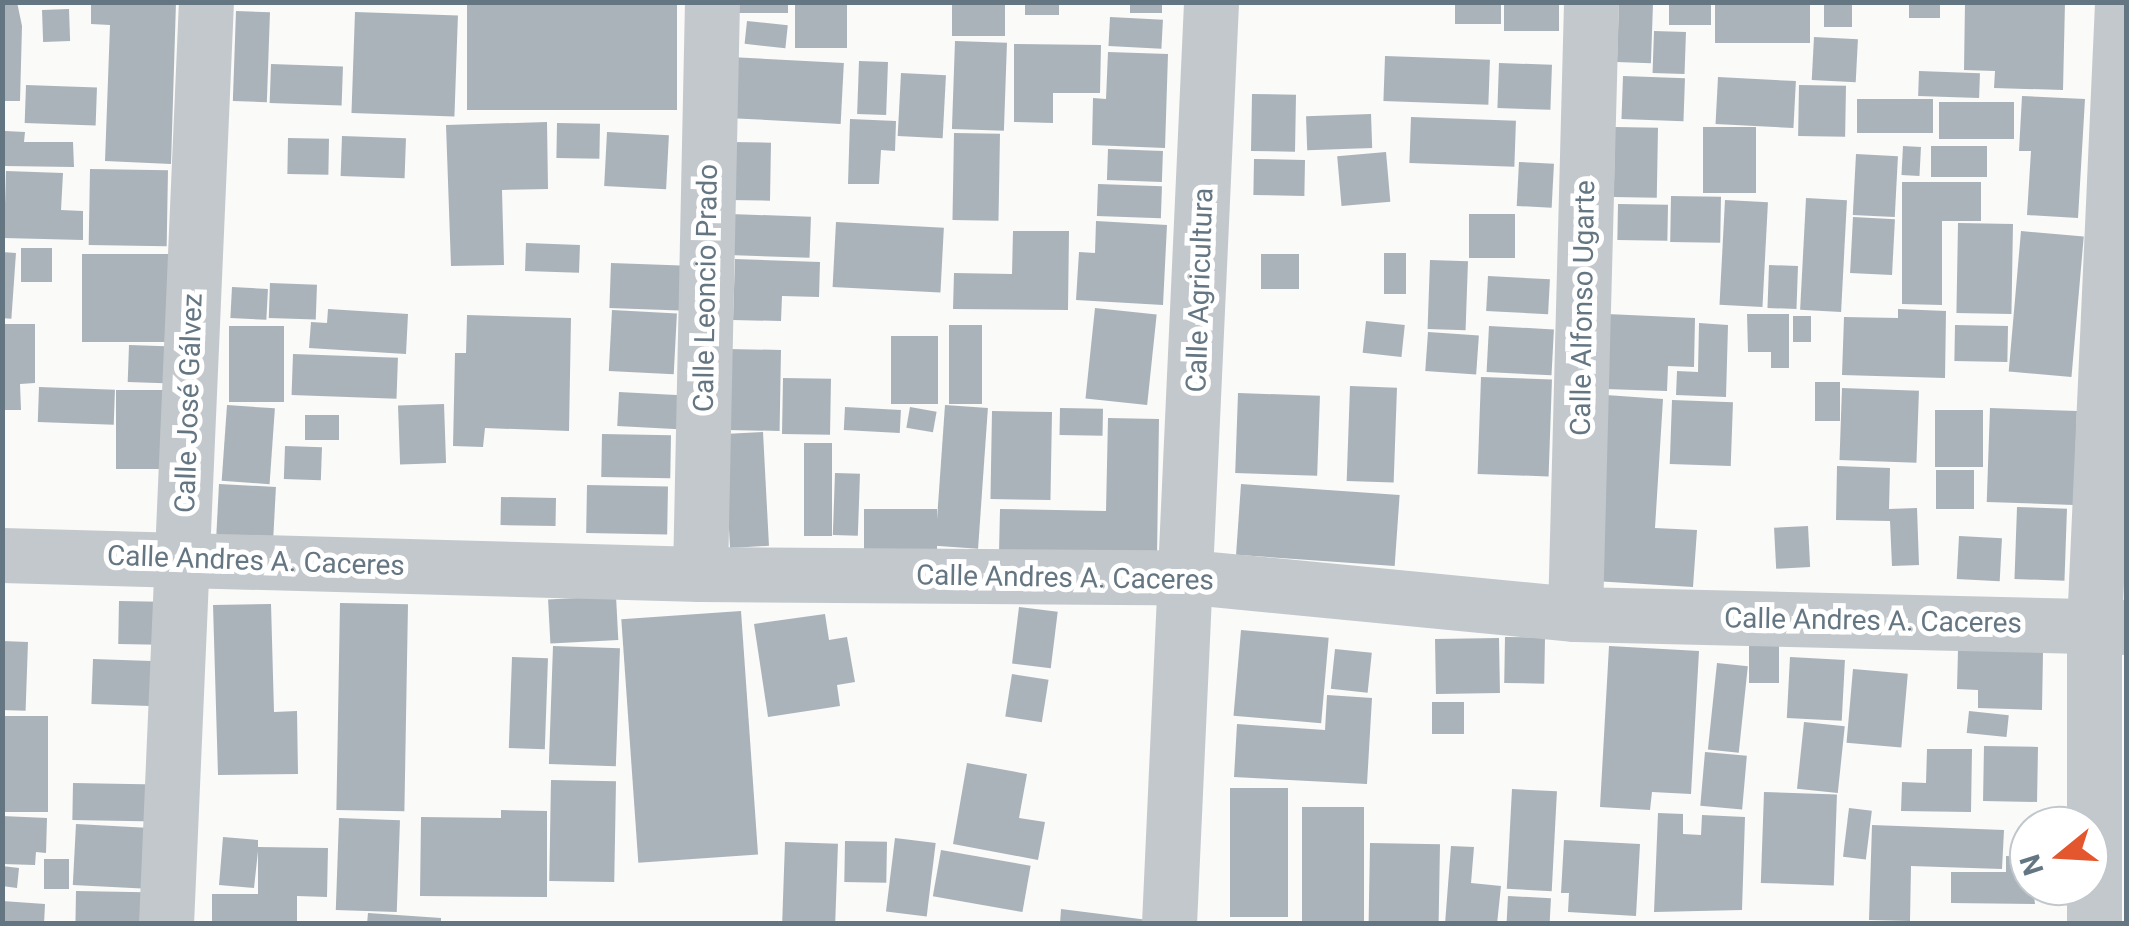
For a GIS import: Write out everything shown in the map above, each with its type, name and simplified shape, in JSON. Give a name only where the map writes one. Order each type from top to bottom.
[{"type":"street","name":"Calle José Gálvez","points":[[166,924],[206,2]]},
{"type":"street","name":"Calle Leoncio Prado","points":[[700,574],[712,2]]},
{"type":"street","name":"Calle Agricultura","points":[[1169,924],[1190,577],[1211,2]]},
{"type":"street","name":"Calle Alfonso Ugarte","points":[[1575,614],[1590,2]]},
{"type":"street","points":[[2094,924],[2110,627],[2122,2]]},
{"type":"street","name":"Calle Andres A. Caceres","points":[[2,555],[700,574],[1190,577],[1575,614],[2110,627]]},
{"type":"building","points":[[2,2],[17,2],[22,26],[20,101],[2,101]]},
{"type":"building","points":[[91,2],[176,2],[171,164],[105,161],[110,25],[91,24]]},
{"type":"building","points":[[467,2],[677,2],[677,110],[467,110]]},
{"type":"building","points":[[734,2],[788,2],[788,13],[734,13]]},
{"type":"building","points":[[795,2],[847,2],[847,48],[795,48]]},
{"type":"building","points":[[952,2],[1005,2],[1005,36],[952,36]]},
{"type":"building","points":[[1025,2],[1059,2],[1059,15],[1025,15]]},
{"type":"building","points":[[1130,2],[1162,2],[1162,13],[1130,13]]},
{"type":"building","points":[[1455,2],[1501,2],[1501,24],[1455,24]]},
{"type":"building","points":[[1504,2],[1559,2],[1559,31],[1504,31]]},
{"type":"building","points":[[1669,2],[1711,2],[1711,25],[1669,25]]},
{"type":"building","points":[[1715,2],[1810,2],[1810,43],[1715,43]]},
{"type":"building","points":[[1824,2],[1852,2],[1852,27],[1824,27]]},
{"type":"building","points":[[1909,2],[1940,2],[1940,18],[1909,18]]},
{"type":"building","points":[[1965,2],[2065,2],[2063,90],[1994,88],[1995,71],[1964,70]]},
{"type":"building","points":[[1619,3],[1653,4],[1651,63],[1617,62]]},
{"type":"building","points":[[69,9],[70,41],[43,42],[42,10]]},
{"type":"building","points":[[236,11],[270,12],[267,102],[233,101]]},
{"type":"building","points":[[355,12],[458,16],[454,117],[351,113]]},
{"type":"building","points":[[1110,17],[1163,20],[1161,49],[1108,46]]},
{"type":"building","points":[[747,21],[788,25],[785,48],[745,44]]},
{"type":"building","points":[[1654,31],[1686,32],[1685,74],[1653,73]]},
{"type":"building","points":[[1814,37],[1858,39],[1856,82],[1812,80]]},
{"type":"building","points":[[955,41],[1007,43],[1004,131],[952,129]]},
{"type":"building","points":[[1014,44],[1101,45],[1100,93],[1053,93],[1053,123],[1014,122]]},
{"type":"building","points":[[1108,52],[1168,54],[1165,148],[1092,145],[1093,98],[1106,99]]},
{"type":"building","points":[[1385,56],[1490,60],[1488,105],[1383,101]]},
{"type":"building","points":[[730,57],[844,63],[841,124],[727,118]]},
{"type":"building","points":[[859,61],[888,62],[886,115],[857,114]]},
{"type":"building","points":[[1499,63],[1552,65],[1550,110],[1497,108]]},
{"type":"building","points":[[271,64],[343,67],[342,105],[270,103]]},
{"type":"building","points":[[1919,71],[1980,73],[1979,98],[1918,96]]},
{"type":"building","points":[[901,73],[946,75],[943,138],[898,136]]},
{"type":"building","points":[[1623,76],[1685,78],[1683,121],[1621,119]]},
{"type":"building","points":[[1718,77],[1796,81],[1793,128],[1716,124]]},
{"type":"building","points":[[26,85],[97,87],[96,125],[25,123]]},
{"type":"building","points":[[1799,85],[1846,86],[1845,137],[1798,136]]},
{"type":"building","points":[[1252,94],[1296,95],[1295,152],[1251,151]]},
{"type":"building","points":[[2022,96],[2085,99],[2078,218],[2027,215],[2031,151],[2019,151]]},
{"type":"building","points":[[1857,99],[1933,99],[1933,133],[1857,133]]},
{"type":"building","points":[[1939,102],[2014,102],[2014,139],[1939,139]]},
{"type":"building","points":[[1371,114],[1372,148],[1307,150],[1306,116]]},
{"type":"building","points":[[1411,117],[1516,121],[1514,167],[1409,163]]},
{"type":"building","points":[[850,119],[896,121],[895,151],[881,150],[879,184],[848,184]]},
{"type":"building","points":[[547,122],[548,189],[502,190],[504,265],[451,266],[446,125]]},
{"type":"building","points":[[557,123],[600,124],[599,159],[556,158]]},
{"type":"building","points":[[1615,127],[1658,128],[1657,198],[1614,197]]},
{"type":"building","points":[[1703,127],[1756,127],[1756,193],[1703,193]]},
{"type":"building","points":[[5,131],[25,132],[24,142],[73,142],[74,167],[5,166]]},
{"type":"building","points":[[607,132],[669,135],[666,189],[604,186]]},
{"type":"building","points":[[954,133],[1000,134],[998,221],[952,220]]},
{"type":"building","points":[[342,136],[406,138],[405,178],[341,176]]},
{"type":"building","points":[[288,138],[329,139],[328,175],[287,174]]},
{"type":"building","points":[[731,142],[771,143],[770,201],[730,200]]},
{"type":"building","points":[[1903,146],[1921,147],[1919,176],[1901,175]]},
{"type":"building","points":[[1931,146],[1987,146],[1987,177],[1931,177]]},
{"type":"building","points":[[1108,149],[1163,151],[1162,182],[1107,180]]},
{"type":"building","points":[[1386,152],[1390,202],[1342,206],[1337,156]]},
{"type":"building","points":[[1856,154],[1898,156],[1895,217],[1853,215]]},
{"type":"building","points":[[1254,159],[1305,160],[1304,196],[1253,195]]},
{"type":"building","points":[[1519,162],[1554,164],[1552,208],[1517,206]]},
{"type":"building","points":[[90,169],[168,170],[167,246],[89,245]]},
{"type":"building","points":[[6,171],[63,173],[61,210],[83,211],[83,240],[4,238]]},
{"type":"building","points":[[1902,182],[1981,182],[1981,221],[1942,221],[1942,305],[1902,304]]},
{"type":"building","points":[[1098,184],[1162,186],[1161,218],[1097,216]]},
{"type":"building","points":[[1671,196],[1721,197],[1720,243],[1670,242]]},
{"type":"building","points":[[1806,198],[1847,200],[1841,312],[1800,310]]},
{"type":"building","points":[[1725,200],[1768,202],[1762,307],[1720,305]]},
{"type":"building","points":[[1618,204],[1668,205],[1667,241],[1617,240]]},
{"type":"building","points":[[730,214],[811,217],[810,258],[729,255]]},
{"type":"building","points":[[1469,214],[1515,214],[1515,258],[1469,258]]},
{"type":"building","points":[[1853,217],[1895,219],[1892,275],[1850,273]]},
{"type":"building","points":[[1096,221],[1167,225],[1163,305],[1076,300],[1079,252],[1095,253]]},
{"type":"building","points":[[836,222],[944,228],[940,293],[833,287]]},
{"type":"building","points":[[1958,223],[2013,224],[2011,314],[1956,313]]},
{"type":"building","points":[[1013,231],[1069,231],[1068,310],[953,309],[954,273],[1012,274]]},
{"type":"building","points":[[2021,231],[2084,236],[2071,377],[2009,371]]},
{"type":"building","points":[[526,243],[580,245],[579,273],[525,271]]},
{"type":"building","points":[[21,248],[52,248],[52,282],[21,282]]},
{"type":"building","points":[[2,252],[16,253],[11,319],[2,318]]},
{"type":"building","points":[[1384,253],[1406,253],[1406,294],[1384,294]]},
{"type":"building","points":[[82,254],[170,254],[170,342],[82,342]]},
{"type":"building","points":[[1261,254],[1299,254],[1299,289],[1261,289]]},
{"type":"building","points":[[735,259],[820,262],[819,297],[782,296],[781,321],[733,320]]},
{"type":"building","points":[[1430,260],[1468,261],[1466,330],[1428,329]]},
{"type":"building","points":[[611,263],[681,265],[679,310],[609,308]]},
{"type":"building","points":[[1769,265],[1798,266],[1796,309],[1767,308]]},
{"type":"building","points":[[1488,276],[1550,279],[1548,314],[1486,311]]},
{"type":"building","points":[[270,283],[317,285],[316,320],[269,318]]},
{"type":"building","points":[[232,287],[268,289],[266,320],[230,318]]},
{"type":"building","points":[[1095,308],[1157,314],[1147,405],[1085,399]]},
{"type":"building","points":[[328,309],[408,314],[406,354],[309,348],[311,322],[327,323]]},
{"type":"building","points":[[1898,309],[1946,311],[1945,378],[1842,375],[1844,317],[1898,318]]},
{"type":"building","points":[[612,310],[677,313],[674,374],[609,371]]},
{"type":"building","points":[[1607,314],[1695,318],[1694,367],[1668,366],[1667,391],[1605,389]]},
{"type":"building","points":[[1747,314],[1789,314],[1789,368],[1771,368],[1771,352],[1748,352]]},
{"type":"building","points":[[467,315],[571,318],[569,431],[485,428],[483,447],[453,446],[455,353],[466,353]]},
{"type":"building","points":[[1793,316],[1811,316],[1811,342],[1793,342]]},
{"type":"building","points":[[1366,321],[1405,325],[1401,357],[1363,353]]},
{"type":"building","points":[[1699,323],[1728,325],[1726,397],[1676,395],[1677,371],[1698,372]]},
{"type":"building","points":[[2,324],[35,324],[35,383],[20,384],[21,410],[2,410]]},
{"type":"building","points":[[949,325],[982,325],[982,404],[949,404]]},
{"type":"building","points":[[1955,325],[2008,326],[2007,362],[1954,361]]},
{"type":"building","points":[[229,326],[284,326],[284,402],[229,402]]},
{"type":"building","points":[[1489,326],[1554,329],[1552,375],[1487,372]]},
{"type":"building","points":[[1428,332],[1479,336],[1476,374],[1425,371]]},
{"type":"building","points":[[891,336],[938,336],[938,404],[891,404]]},
{"type":"building","points":[[129,345],[166,346],[165,383],[128,382]]},
{"type":"building","points":[[727,349],[781,350],[780,431],[726,430]]},
{"type":"building","points":[[293,354],[398,358],[397,399],[292,395]]},
{"type":"building","points":[[1481,377],[1552,379],[1549,476],[1478,474]]},
{"type":"building","points":[[783,378],[831,379],[830,435],[782,434]]},
{"type":"building","points":[[1815,382],[1840,382],[1840,421],[1815,421]]},
{"type":"building","points":[[1350,386],[1397,388],[1394,483],[1347,481]]},
{"type":"building","points":[[39,387],[115,390],[114,425],[38,422]]},
{"type":"building","points":[[1842,388],[1919,391],[1916,463],[1839,460]]},
{"type":"building","points":[[116,390],[164,390],[164,469],[116,469]]},
{"type":"building","points":[[619,392],[681,395],[679,429],[617,426]]},
{"type":"building","points":[[1238,393],[1320,396],[1317,476],[1235,473]]},
{"type":"building","points":[[1606,395],[1663,399],[1655,528],[1697,530],[1693,587],[1594,581]]},
{"type":"building","points":[[1672,400],[1733,402],[1731,466],[1670,464]]},
{"type":"building","points":[[444,404],[446,463],[400,465],[398,406]]},
{"type":"building","points":[[227,405],[275,408],[270,484],[222,481]]},
{"type":"building","points":[[945,405],[988,408],[978,549],[935,546]]},
{"type":"building","points":[[845,407],[901,410],[900,433],[844,430]]},
{"type":"building","points":[[910,407],[937,412],[933,432],[906,428]]},
{"type":"building","points":[[1060,408],[1103,409],[1103,436],[1060,435]]},
{"type":"building","points":[[1990,408],[2077,411],[2074,505],[1987,502]]},
{"type":"building","points":[[1935,410],[1983,410],[1983,467],[1935,467]]},
{"type":"building","points":[[992,411],[1052,412],[1050,500],[990,499]]},
{"type":"building","points":[[305,415],[339,415],[339,440],[305,440]]},
{"type":"building","points":[[1108,418],[1159,419],[1157,556],[999,553],[1000,509],[1106,511]]},
{"type":"building","points":[[763,432],[769,546],[730,548],[724,434]]},
{"type":"building","points":[[602,434],[671,435],[670,478],[601,477]]},
{"type":"building","points":[[804,443],[832,443],[832,536],[804,536]]},
{"type":"building","points":[[285,446],[322,447],[321,480],[284,479]]},
{"type":"building","points":[[1837,466],[1890,468],[1889,509],[1917,508],[1919,565],[1892,566],[1890,521],[1836,520]]},
{"type":"building","points":[[1936,470],[1974,470],[1974,509],[1936,509]]},
{"type":"building","points":[[835,473],[860,474],[858,536],[833,535]]},
{"type":"building","points":[[219,484],[276,487],[273,543],[216,540]]},
{"type":"building","points":[[1241,484],[1400,495],[1395,566],[1236,555]]},
{"type":"building","points":[[587,485],[668,486],[667,534],[586,533]]},
{"type":"building","points":[[501,497],[556,498],[556,526],[501,525]]},
{"type":"building","points":[[2017,507],[2067,509],[2064,581],[2014,579]]},
{"type":"building","points":[[864,509],[937,509],[937,555],[864,555]]},
{"type":"building","points":[[1808,526],[1810,567],[1776,569],[1774,528]]},
{"type":"building","points":[[1959,536],[2002,538],[2000,581],[1957,579]]},
{"type":"building","points":[[616,596],[618,640],[550,643],[548,600]]},
{"type":"building","points":[[119,601],[160,602],[159,645],[118,644]]},
{"type":"building","points":[[340,603],[408,604],[404,811],[336,810]]},
{"type":"building","points":[[271,604],[274,712],[297,711],[298,774],[218,775],[213,605]]},
{"type":"building","points":[[1019,607],[1058,612],[1051,668],[1012,664]]},
{"type":"building","points":[[741,611],[758,854],[638,863],[621,619]]},
{"type":"building","points":[[825,614],[829,640],[847,637],[855,682],[837,685],[840,706],[768,717],[754,624]]},
{"type":"building","points":[[1241,630],[1329,638],[1321,723],[1234,716]]},
{"type":"building","points":[[1505,637],[1545,638],[1544,684],[1504,683]]},
{"type":"building","points":[[1499,638],[1500,693],[1436,694],[1435,639]]},
{"type":"building","points":[[2,641],[28,642],[26,711],[2,710]]},
{"type":"building","points":[[553,646],[620,648],[616,766],[549,764]]},
{"type":"building","points":[[1609,646],[1699,651],[1691,794],[1652,792],[1650,810],[1600,807]]},
{"type":"building","points":[[1749,646],[1779,646],[1779,683],[1749,683]]},
{"type":"building","points":[[1335,649],[1372,653],[1368,693],[1331,689]]},
{"type":"building","points":[[1958,650],[2043,652],[2042,710],[1978,708],[1978,690],[1957,689]]},
{"type":"building","points":[[512,657],[548,658],[545,749],[509,748]]},
{"type":"building","points":[[1790,657],[1845,660],[1842,721],[1787,718]]},
{"type":"building","points":[[93,659],[159,661],[157,706],[91,704]]},
{"type":"building","points":[[1717,663],[1748,666],[1739,753],[1708,750]]},
{"type":"building","points":[[1853,669],[1908,674],[1901,748],[1847,743]]},
{"type":"building","points":[[1012,674],[1049,680],[1042,722],[1005,716]]},
{"type":"building","points":[[1327,695],[1372,698],[1367,784],[1234,777],[1237,724],[1325,730]]},
{"type":"building","points":[[1432,702],[1464,702],[1464,734],[1432,734]]},
{"type":"building","points":[[1969,711],[2009,715],[2006,737],[1967,733]]},
{"type":"building","points":[[4,716],[48,716],[48,812],[4,812]]},
{"type":"building","points":[[1804,722],[1845,726],[1838,793],[1797,789]]},
{"type":"building","points":[[1984,746],[2038,747],[2037,802],[1983,801]]},
{"type":"building","points":[[1927,749],[1972,749],[1971,812],[1901,811],[1902,782],[1926,783]]},
{"type":"building","points":[[1705,752],[1747,756],[1742,809],[1700,806]]},
{"type":"building","points":[[967,763],[1027,774],[1019,818],[1045,822],[1038,860],[953,844]]},
{"type":"building","points":[[551,780],[616,781],[614,882],[549,881]]},
{"type":"building","points":[[73,783],[157,784],[156,821],[72,820]]},
{"type":"building","points":[[1230,788],[1288,788],[1288,917],[1230,917]]},
{"type":"building","points":[[1512,789],[1557,791],[1552,891],[1507,889]]},
{"type":"building","points":[[1764,792],[1837,795],[1834,885],[1761,883]]},
{"type":"building","points":[[1302,807],[1364,807],[1364,921],[1302,921]]},
{"type":"building","points":[[1849,808],[1872,811],[1866,859],[1843,857]]},
{"type":"building","points":[[501,810],[547,811],[547,897],[420,896],[421,817],[501,818]]},
{"type":"building","points":[[1658,813],[1683,814],[1683,834],[1701,835],[1702,815],[1745,817],[1742,910],[1654,912]]},
{"type":"building","points":[[2,816],[47,818],[46,853],[36,852],[35,865],[2,864]]},
{"type":"building","points":[[339,818],[400,820],[397,912],[336,910]]},
{"type":"building","points":[[76,824],[160,828],[157,889],[73,885]]},
{"type":"building","points":[[1872,825],[2004,830],[2002,869],[1911,866],[1910,921],[1869,920]]},
{"type":"building","points":[[223,837],[258,840],[258,847],[328,848],[327,897],[297,896],[297,924],[212,924],[212,894],[258,894],[258,851],[254,888],[219,885]]},
{"type":"building","points":[[895,838],[936,843],[927,916],[886,911]]},
{"type":"building","points":[[1564,840],[1640,844],[1636,916],[1568,912],[1569,893],[1561,893]]},
{"type":"building","points":[[845,841],[887,842],[886,883],[844,882]]},
{"type":"building","points":[[785,842],[838,844],[835,924],[782,924]]},
{"type":"building","points":[[1370,843],[1440,844],[1439,924],[1369,924]]},
{"type":"building","points":[[1451,846],[1474,847],[1471,883],[1501,886],[1497,924],[1445,924]]},
{"type":"building","points":[[941,850],[1031,866],[1022,912],[933,896]]},
{"type":"building","points":[[2009,856],[2009,904],[1951,903],[1951,872],[2006,872]]},
{"type":"building","points":[[44,859],[69,859],[69,889],[44,889]]},
{"type":"building","points":[[2,866],[19,868],[17,888],[2,886]]},
{"type":"building","points":[[76,891],[159,892],[158,924],[75,924]]},
{"type":"building","points":[[1508,896],[1551,898],[1550,924],[1507,924]]},
{"type":"building","points":[[2,901],[45,904],[44,924],[2,924]]},
{"type":"building","points":[[1061,909],[1156,921],[1156,924],[1060,924]]},
{"type":"building","points":[[368,913],[441,918],[441,924],[367,924]]}]
